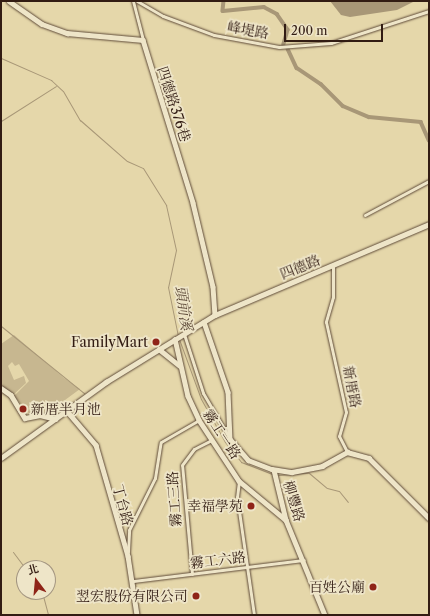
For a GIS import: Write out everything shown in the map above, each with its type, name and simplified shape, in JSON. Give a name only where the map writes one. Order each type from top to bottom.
[{"type":"street","points":[[9,1],[42,24],[67,33],[143,40],[133,1]]},
{"type":"street","name":"峰堤路","points":[[137,1],[163,16],[214,35],[279,47],[331,43],[429,11]]},
{"type":"street","name":"四德路376巷","points":[[143,40],[193,203],[213,287],[215,315]]},
{"type":"street","points":[[365,215],[429,181]]},
{"type":"street","name":"四德路","points":[[175,339],[215,315],[429,224]]},
{"type":"street","name":"新厝路","points":[[333,265],[333,297],[326,322],[346,412],[339,436],[347,452]]},
{"type":"street","points":[[204,322],[228,392],[230,439]]},
{"type":"street","points":[[183,335],[203,393],[230,439]]},
{"type":"street","points":[[1,458],[66,411],[175,339]]},
{"type":"street","name":"霧工一路","points":[[175,339],[180,366],[199,420],[240,481],[286,520]]},
{"type":"street","points":[[159,349],[165,350],[180,366]]},
{"type":"street","points":[[1,388],[10,395],[25,418],[40,415],[56,419]]},
{"type":"street","name":"丁台路","points":[[66,411],[96,445],[128,556],[137,615]]},
{"type":"street","points":[[128,556],[129,530],[155,478],[161,442],[199,420]]},
{"type":"street","name":"霧工三路","points":[[192,574],[182,465],[194,449],[213,439]]},
{"type":"street","name":"柳豐路","points":[[230,439],[248,460],[274,470],[286,520],[305,560],[325,615]]},
{"type":"street","points":[[274,470],[299,471],[322,466],[347,452],[372,460],[429,518]]},
{"type":"street","points":[[240,481],[237,497],[254,615]]},
{"type":"street","name":"霧工六路","points":[[133,581],[305,560]]},
{"type":"shaded area","points":[[330,1],[415,1],[397,10],[350,17],[341,15]]},
{"type":"shaded area","points":[[14,335],[64,378],[80,389],[46,414],[32,417],[14,396],[29,381],[19,364],[15,366],[12,362],[8,366],[14,380],[24,376],[26,383],[13,395],[1,385],[1,344]]},
{"type":"waterway","points":[[224,1],[223,11],[264,7],[277,14],[288,30],[284,44]]},
{"type":"waterway","points":[[288,49],[297,68],[321,84],[343,106],[369,117],[421,122],[429,140]]},
{"type":"waterway","name":"頭前溪","points":[[1,58],[51,80],[63,91],[80,120],[127,161],[143,168],[166,205],[176,250],[168,287],[178,336]]},
{"type":"waterway","points":[[1,121],[56,86]]},
{"type":"waterway","points":[[1,326],[85,394]]},
{"type":"waterway","name":"頭前溪","points":[[179,339],[201,399],[225,442],[241,462],[273,474]]},
{"type":"waterway","name":"頭前溪","points":[[278,475],[309,473],[327,488],[339,491],[348,502]]},
{"type":"waterway","points":[[13,552],[19,560]]},
{"type":"waterway","points":[[44,600],[48,615]]},
{"type":"place","name":"FamilyMart","points":[[156,342]]},
{"type":"place","name":"新厝半月池","points":[[23,409]]},
{"type":"place","name":"幸福學苑","points":[[251,506]]},
{"type":"place","name":"百姓公廟","points":[[373,587]]},
{"type":"place","name":"翌宏股份有限公司","points":[[196,596]]}]
